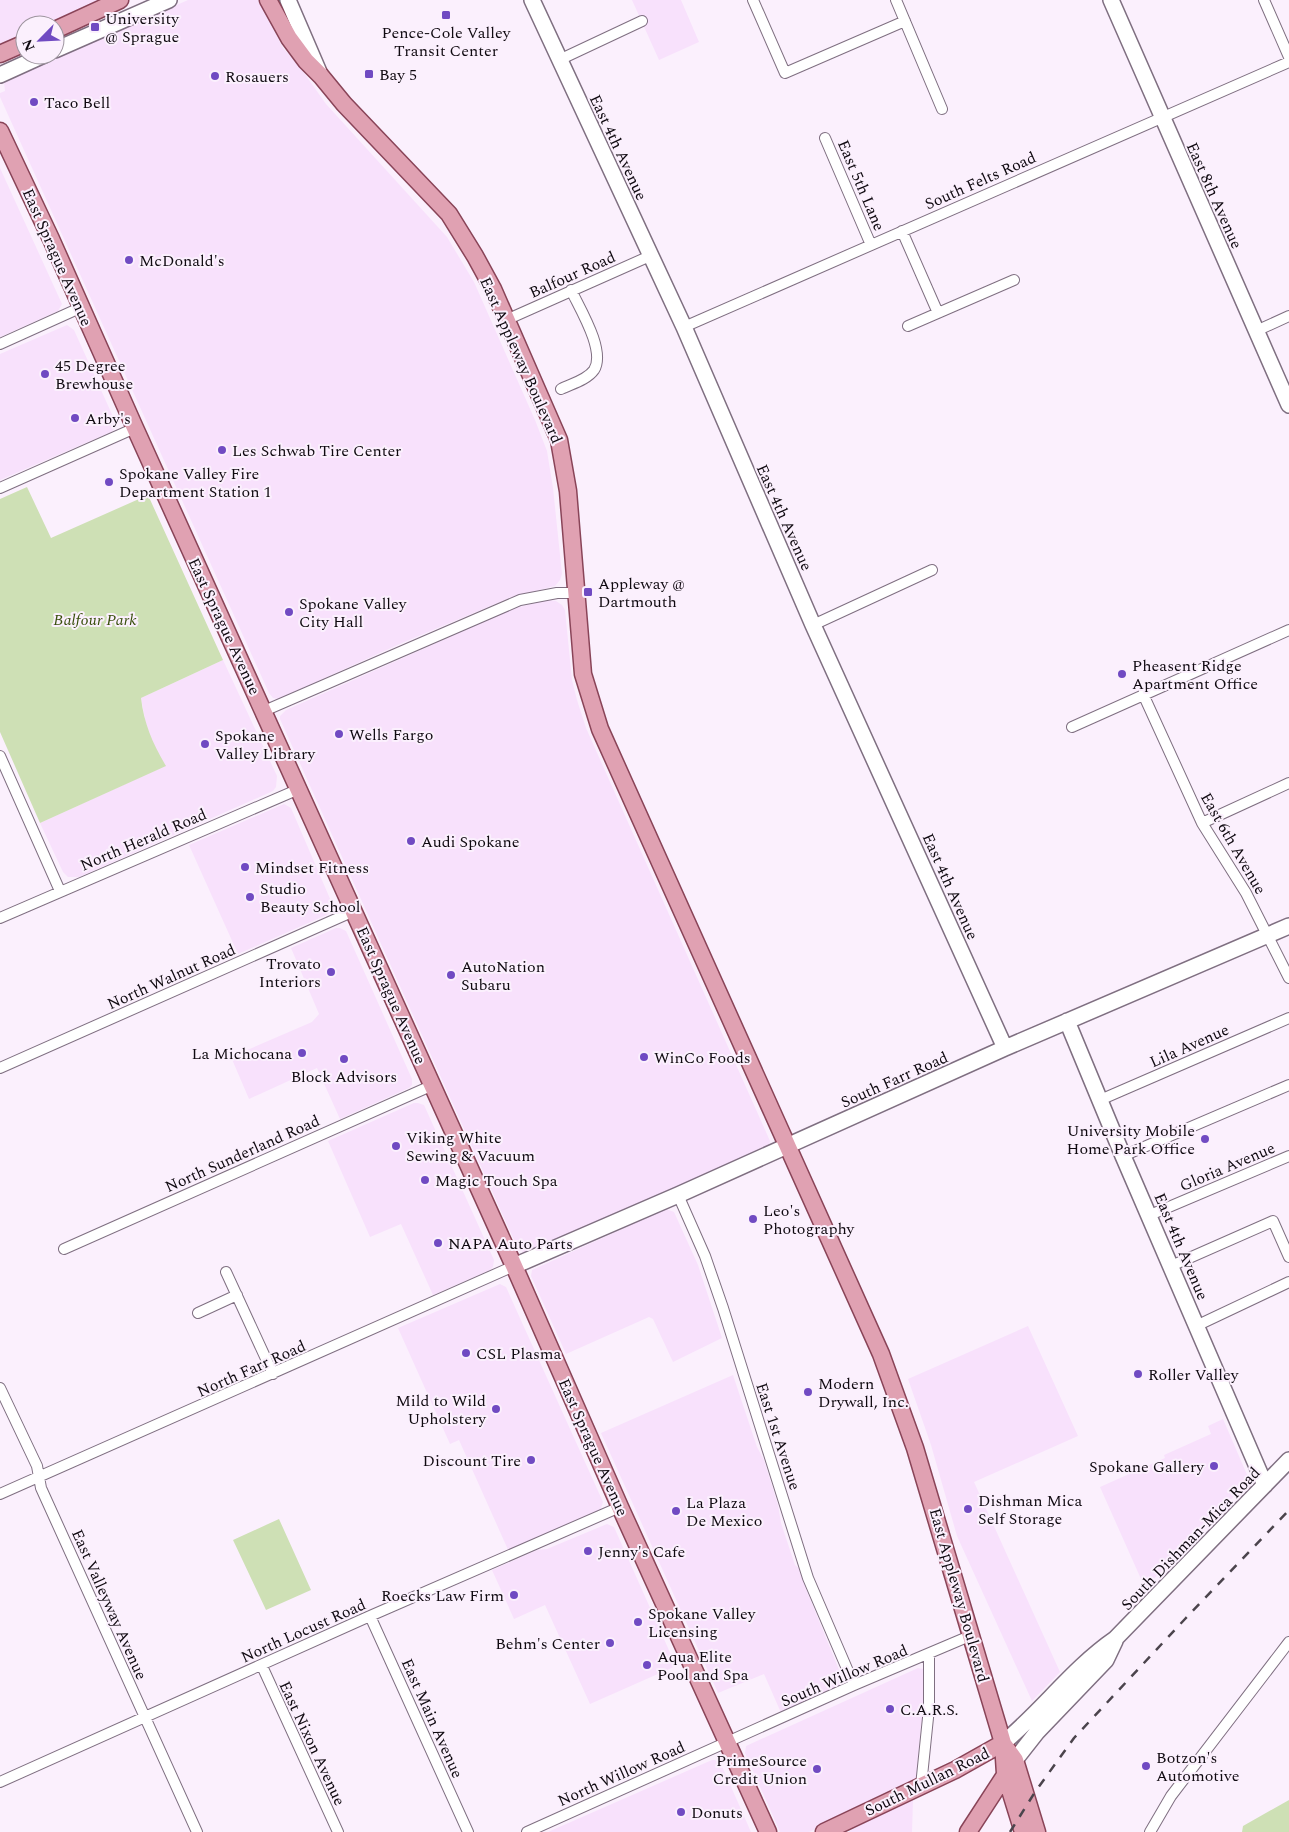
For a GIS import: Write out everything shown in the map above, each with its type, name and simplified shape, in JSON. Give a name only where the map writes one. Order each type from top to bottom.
[{"type":"main road","points":[[65,25],[120,0]]},
{"type":"main road","name":"East Appleway Boulevard","points":[[268,0],[297,49],[350,110],[448,214],[475,256],[493,289],[559,440],[568,490],[583,674],[600,729],[881,1354],[916,1448],[972,1635],[1003,1743],[1005,1774],[1023,1832]]},
{"type":"main road","points":[[0,54],[15,47]]},
{"type":"main road","name":"East Sprague Avenue","points":[[0,132],[40,215],[433,1085],[620,1507],[768,1832]]},
{"type":"main road","name":"East Appleway Boulevard","points":[[1003,1743],[1016,1760],[1037,1832]]},
{"type":"main road","name":"South Mullan Road","points":[[824,1832],[971,1762],[1003,1743]]},
{"type":"main road","points":[[968,1832],[1016,1760]]},
{"type":"street","points":[[65,46],[168,0]]},
{"type":"street","name":"East Appleway Boulevard","points":[[288,0],[321,76]]},
{"type":"street","name":"East 4th Avenue","points":[[532,0],[684,327],[813,624],[1006,1048]]},
{"type":"street","points":[[753,0],[785,73],[905,21]]},
{"type":"street","points":[[896,0],[942,109]]},
{"type":"street","name":"East 8th Avenue","points":[[1111,0],[1289,405]]},
{"type":"street","points":[[1264,0],[1289,57]]},
{"type":"street","points":[[559,60],[642,22]]},
{"type":"street","name":"South Felts Road","points":[[684,327],[1289,62]]},
{"type":"street","points":[[0,75],[22,65]]},
{"type":"street","name":"East 5th Lane","points":[[825,138],[871,245]]},
{"type":"street","points":[[902,231],[938,313]]},
{"type":"street","name":"Balfour Road","points":[[506,320],[650,256]]},
{"type":"street","points":[[908,326],[1014,280]]},
{"type":"street","points":[[561,389],[586,377],[594,369],[598,359],[596,345],[571,290]]},
{"type":"street","points":[[0,344],[82,308]]},
{"type":"street","points":[[1256,331],[1289,316]]},
{"type":"street","points":[[0,488],[135,428]]},
{"type":"street","points":[[813,624],[932,570]]},
{"type":"street","points":[[264,711],[520,600],[557,593],[575,593]]},
{"type":"street","points":[[1072,726],[1289,630]]},
{"type":"street","name":"East 6th Avenue","points":[[1143,694],[1202,822],[1246,893],[1289,978]]},
{"type":"street","points":[[0,756],[60,891]]},
{"type":"street","points":[[1202,822],[1289,783]]},
{"type":"street","name":"North Herald Road","points":[[0,918],[299,789]]},
{"type":"street","name":"North Walnut Road","points":[[0,1068],[354,911]]},
{"type":"street","name":"South Farr Road","points":[[514,1266],[678,1195],[1067,1021],[1289,926]]},
{"type":"street","name":"Lila Avenue","points":[[1100,1100],[1289,1018]]},
{"type":"street","name":"East 4th Avenue","points":[[1067,1021],[1265,1485]]},
{"type":"street","name":"North Sunderland Road","points":[[64,1248],[433,1085]]},
{"type":"street","points":[[1123,1156],[1289,1085]]},
{"type":"street","name":"Gloria Avenue","points":[[1150,1215],[1289,1156]]},
{"type":"street","name":"East 1st Avenue","points":[[678,1195],[706,1256],[808,1578],[854,1685]]},
{"type":"street","points":[[1171,1266],[1273,1221],[1289,1257]]},
{"type":"street","name":"North Farr Road","points":[[0,1494],[514,1266]]},
{"type":"street","points":[[226,1272],[272,1374]]},
{"type":"street","points":[[1196,1326],[1289,1282]]},
{"type":"street","points":[[198,1313],[237,1296]]},
{"type":"street","name":"East Valleyway Avenue","points":[[0,1388],[36,1466],[41,1488],[197,1832]]},
{"type":"street","name":"South Dishman-Mica Road","points":[[1003,1743],[1032,1718],[1097,1652],[1115,1639],[1289,1460]]},
{"type":"street","name":"North Locust Road","points":[[0,1782],[370,1616],[620,1507]]},
{"type":"street","name":"East Main Avenue","points":[[370,1616],[468,1832]]},
{"type":"street","name":"South Willow Road","points":[[728,1742],[854,1685],[929,1655],[972,1635]]},
{"type":"street","name":"South Dishman-Mica Road","points":[[1016,1760],[1037,1732],[1106,1660],[1115,1639]]},
{"type":"street","points":[[1150,1832],[1171,1796],[1289,1642]]},
{"type":"street","points":[[921,1786],[929,1708],[929,1655]]},
{"type":"street","name":"East Nixon Avenue","points":[[262,1666],[338,1832]]},
{"type":"street","name":"North Willow Road","points":[[527,1832],[728,1742]]},
{"type":"shaded area","points":[[0,0],[105,0],[65,18],[65,15],[15,15],[15,40],[0,47]]},
{"type":"shaded area","points":[[188,0],[259,0],[283,48],[297,63],[326,104],[447,237],[474,282],[547,451],[562,574],[555,586],[512,597],[402,643],[278,699],[273,698],[269,693],[0,97],[0,93],[5,91],[4,83],[9,79],[41,65],[65,65],[65,54]]},
{"type":"shaded area","points":[[632,0],[681,0],[699,42],[659,60]]},
{"type":"shaded area","points":[[0,168],[62,304],[58,311],[0,337]]},
{"type":"shaded area","points":[[67,325],[74,330],[116,427],[111,432],[0,480],[0,354]]},
{"type":"shaded area","points":[[548,600],[556,601],[565,610],[572,680],[586,728],[770,1141],[769,1145],[765,1148],[525,1253],[518,1249],[280,716],[286,710],[515,608]]},
{"type":"shaded area","points":[[223,660],[277,776],[276,787],[273,791],[79,877],[68,877],[63,872],[40,823],[165,766],[146,725],[141,698]]},
{"type":"shaded area","points":[[284,804],[291,808],[334,908],[331,913],[238,954],[189,845]]},
{"type":"shaded area","points":[[336,928],[346,931],[412,1079],[412,1085],[340,1119],[317,1068],[249,1099],[231,1057],[312,1022],[319,1014],[291,948]]},
{"type":"shaded area","points":[[414,1103],[424,1105],[494,1260],[493,1267],[490,1270],[433,1295],[401,1224],[370,1237],[328,1141]]},
{"type":"shaded area","points":[[666,1209],[674,1212],[698,1265],[722,1338],[673,1362],[653,1319],[649,1317],[566,1354],[531,1276],[532,1270]]},
{"type":"shaded area","points":[[500,1284],[506,1287],[603,1502],[600,1511],[509,1552],[459,1440],[450,1444],[398,1328]]},
{"type":"shaded area","name":"Dishman Mica Self Storage","points":[[1028,1326],[1078,1436],[974,1482],[1060,1672],[1032,1701],[957,1536],[931,1445],[908,1379]]},
{"type":"shaded area","points":[[733,1375],[757,1447],[764,1460],[778,1505],[781,1523],[795,1565],[800,1569],[806,1589],[844,1682],[844,1686],[782,1715],[764,1674],[718,1693],[601,1433]]},
{"type":"shaded area","points":[[1223,1419],[1248,1477],[1248,1482],[1145,1588],[1100,1487],[1165,1458],[1164,1455],[1211,1434],[1208,1426]]},
{"type":"shaded area","points":[[607,1524],[614,1527],[676,1666],[590,1704],[545,1605],[514,1619],[492,1570],[537,1550],[547,1549]]},
{"type":"shaded area","points":[[918,1668],[923,1669],[926,1674],[925,1709],[921,1725],[916,1780],[809,1832],[780,1832],[745,1753],[746,1746]]},
{"type":"shaded area","points":[[712,1760],[721,1764],[751,1832],[548,1832]]},
{"type":"shaded area","points":[[913,1800],[912,1832],[848,1832],[875,1817]]},
{"type":"green space","name":"Balfour Park","points":[[27,487],[51,538],[148,495],[223,660],[141,698],[150,734],[166,766],[40,823],[0,732],[0,499]]},
{"type":"green space","points":[[279,1519],[311,1590],[266,1610],[233,1540]]},
{"type":"green space","points":[[1289,1800],[1289,1832],[1242,1832],[1243,1826]]},
{"type":"railway","points":[[1010,1832],[1035,1792],[1074,1738],[1289,1510]]},
{"type":"place","name":"Pence-Cole Valley Transit Center","points":[[446,15]]},
{"type":"place","name":"University @ Sprague","points":[[95,27]]},
{"type":"place","name":"Bay 5","points":[[369,74]]},
{"type":"place","name":"Rosauers","points":[[215,76]]},
{"type":"place","name":"Taco Bell","points":[[34,102]]},
{"type":"place","name":"McDonald's","points":[[129,260]]},
{"type":"place","name":"45 Degree Brewhouse","points":[[45,374]]},
{"type":"place","name":"Arby's","points":[[75,418]]},
{"type":"place","name":"Les Schwab Tire Center","points":[[222,450]]},
{"type":"place","name":"Spokane Valley Fire Department Station 1","points":[[109,482]]},
{"type":"place","name":"Appleway @ Dartmouth","points":[[588,592]]},
{"type":"place","name":"Spokane Valley City Hall","points":[[289,612]]},
{"type":"place","name":"Pheasent Ridge Apartment Office","points":[[1122,674]]},
{"type":"place","name":"Wells Fargo","points":[[339,734]]},
{"type":"place","name":"Spokane Valley Library","points":[[205,744]]},
{"type":"place","name":"Audi Spokane","points":[[411,841]]},
{"type":"place","name":"Mindset Fitness","points":[[245,867]]},
{"type":"place","name":"Studio Beauty School","points":[[250,897]]},
{"type":"place","name":"Trovato Interiors","points":[[331,972]]},
{"type":"place","name":"AutoNation Subaru","points":[[451,975]]},
{"type":"place","name":"La Michocana","points":[[302,1053]]},
{"type":"place","name":"WinCo Foods","points":[[644,1057]]},
{"type":"place","name":"Block Advisors","points":[[344,1059]]},
{"type":"place","name":"University Mobile Home Park Office","points":[[1205,1139]]},
{"type":"place","name":"Viking White Sewing & Vacuum","points":[[396,1146]]},
{"type":"place","name":"Magic Touch Spa","points":[[425,1180]]},
{"type":"place","name":"Leo's Photography","points":[[753,1219]]},
{"type":"place","name":"NAPA Auto Parts","points":[[438,1243]]},
{"type":"place","name":"CSL Plasma","points":[[466,1353]]},
{"type":"place","name":"Roller Valley","points":[[1138,1374]]},
{"type":"place","name":"Modern Drywall, Inc.","points":[[808,1392]]},
{"type":"place","name":"Mild to Wild Upholstery","points":[[496,1409]]},
{"type":"place","name":"Discount Tire","points":[[531,1460]]},
{"type":"place","name":"Spokane Gallery","points":[[1214,1466]]},
{"type":"place","name":"Dishman Mica Self Storage","points":[[968,1509]]},
{"type":"place","name":"La Plaza De Mexico","points":[[676,1511]]},
{"type":"place","name":"Jenny's Cafe","points":[[588,1551]]},
{"type":"place","name":"Roecks Law Firm","points":[[514,1595]]},
{"type":"place","name":"Spokane Valley Licensing","points":[[638,1622]]},
{"type":"place","name":"Behm's Center","points":[[610,1643]]},
{"type":"place","name":"Aqua Elite Pool and Spa","points":[[647,1665]]},
{"type":"place","name":"C.A.R.S.","points":[[890,1709]]},
{"type":"place","name":"Botzon's Automotive","points":[[1146,1766]]},
{"type":"place","name":"PrimeSource Credit Union","points":[[817,1769]]},
{"type":"place","name":"Donuts","points":[[681,1812]]}]
